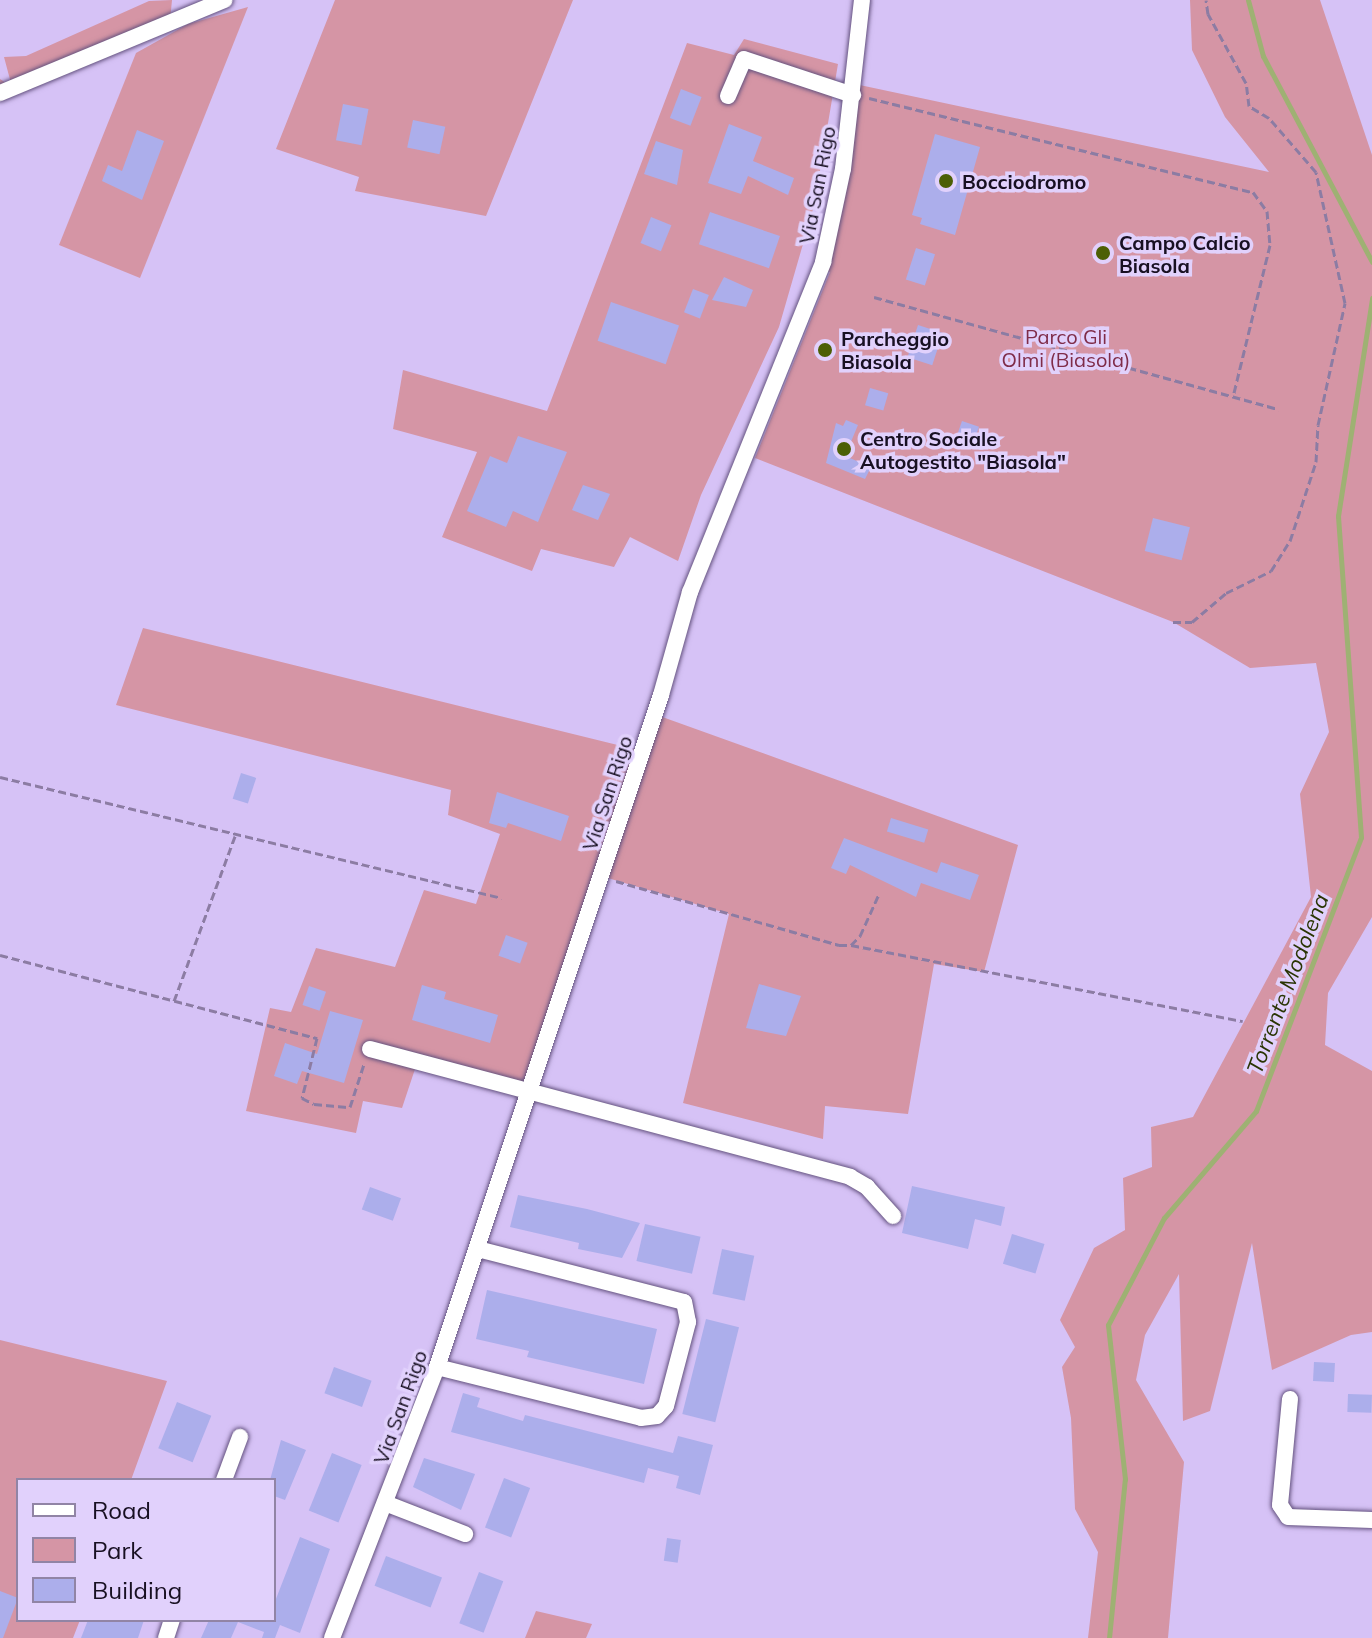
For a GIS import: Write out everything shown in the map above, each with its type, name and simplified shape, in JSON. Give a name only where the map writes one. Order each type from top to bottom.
[{"type":"street","points":[[0,93],[224,0]]},
{"type":"street","name":"Via San Rigo","points":[[332,1638],[437,1367],[601,876],[704,552],[823,262],[853,95],[862,0]]},
{"type":"street","points":[[728,96],[744,59],[853,95]]},
{"type":"street","points":[[370,1049],[529,1094],[850,1177],[867,1187],[893,1216]]},
{"type":"street","points":[[437,1367],[641,1418],[657,1416],[666,1406],[688,1322],[684,1302],[477,1249]]},
{"type":"street","points":[[1290,1399],[1280,1505],[1288,1517],[1372,1520]]},
{"type":"street","points":[[225,1478],[240,1437]]},
{"type":"street","points":[[385,1503],[465,1534]]},
{"type":"path","points":[[1173,622],[1192,622],[1226,593],[1271,571],[1290,541],[1316,462],[1318,425],[1345,303],[1316,172],[1269,118],[1249,106],[1246,83],[1208,14],[1206,0]]},
{"type":"path","points":[[853,95],[1253,192],[1267,211],[1270,245],[1233,397]]},
{"type":"path","points":[[874,297],[1279,409]]},
{"type":"path","points":[[0,777],[502,898]]},
{"type":"path","points":[[174,1001],[235,834]]},
{"type":"path","points":[[601,876],[851,945],[1243,1021]]},
{"type":"path","points":[[851,945],[879,894]]},
{"type":"path","points":[[0,955],[317,1038],[302,1098],[314,1104],[350,1107],[370,1049]]},
{"type":"green space","points":[[172,0],[170,21],[0,96],[0,79],[12,87],[4,57],[26,56],[149,1]]},
{"type":"green space","points":[[335,0],[573,0],[486,216],[355,191],[359,177],[276,149]]},
{"type":"green space","name":"Parco Gli Olmi (Biasola)","points":[[1190,0],[1320,0],[1372,155],[1372,917],[1328,993],[1325,1045],[1372,1071],[1372,1332],[1351,1335],[1272,1370],[1252,1243],[1210,1411],[1183,1421],[1179,1274],[1145,1335],[1136,1380],[1184,1462],[1168,1638],[1088,1638],[1098,1552],[1075,1509],[1071,1418],[1062,1367],[1075,1347],[1060,1320],[1094,1248],[1125,1230],[1123,1178],[1152,1167],[1151,1127],[1193,1117],[1311,897],[1300,794],[1329,732],[1316,663],[1250,668],[1173,622],[755,458],[830,272],[821,268],[855,84],[1269,172],[1225,117],[1192,50]]},
{"type":"green space","points":[[248,7],[140,278],[59,245],[136,53],[188,24]]},
{"type":"green space","points":[[744,39],[838,64],[814,206],[779,327],[701,495],[678,561],[630,537],[614,567],[541,549],[532,571],[442,537],[477,452],[393,429],[403,370],[547,411],[687,43],[734,55]]},
{"type":"green space","points":[[143,628],[642,751],[654,714],[1018,845],[984,972],[934,964],[908,1114],[825,1106],[823,1139],[683,1103],[729,914],[601,876],[529,1094],[417,1063],[402,1108],[363,1101],[356,1133],[246,1111],[270,1008],[291,1012],[316,948],[395,967],[424,890],[476,904],[500,834],[448,815],[451,790],[116,705]]},
{"type":"green space","points":[[0,1340],[167,1381],[132,1478],[16,1478],[16,1622],[79,1622],[73,1638],[0,1638]]},
{"type":"green space","points":[[536,1611],[592,1624],[586,1638],[525,1638]]},
{"type":"building","points":[[681,89],[702,97],[690,126],[670,118]]},
{"type":"building","points":[[343,104],[369,109],[361,145],[336,140]]},
{"type":"building","points":[[413,120],[445,127],[439,154],[407,147]]},
{"type":"building","points":[[729,124],[762,137],[753,161],[794,178],[788,195],[748,176],[741,194],[708,183]]},
{"type":"building","points":[[137,130],[164,141],[142,200],[102,181],[108,165],[122,171]]},
{"type":"building","name":"Bocciodromo","points":[[935,134],[980,147],[955,235],[920,224],[922,218],[912,215]]},
{"type":"building","points":[[656,141],[683,150],[677,185],[644,174]]},
{"type":"building","points":[[710,212],[780,236],[769,268],[699,244]]},
{"type":"building","points":[[651,217],[671,225],[661,251],[641,243]]},
{"type":"building","points":[[916,248],[935,254],[925,286],[906,279]]},
{"type":"building","points":[[724,277],[753,290],[746,307],[712,300]]},
{"type":"building","points":[[693,289],[709,295],[700,318],[684,312]]},
{"type":"building","points":[[611,302],[679,325],[666,364],[598,341]]},
{"type":"building","points":[[918,325],[943,333],[932,365],[907,357]]},
{"type":"building","points":[[870,388],[888,393],[883,411],[865,405]]},
{"type":"building","name":"Centro Sociale Autogestito \"Biasola\"","points":[[846,420],[858,425],[845,456],[871,467],[865,479],[826,463],[836,423],[843,426]]},
{"type":"building","points":[[962,421],[979,427],[974,440],[957,434]]},
{"type":"building","points":[[518,436],[567,452],[538,522],[513,511],[506,527],[467,511],[490,456],[507,463]]},
{"type":"building","points":[[583,485],[610,494],[598,520],[572,510]]},
{"type":"building","points":[[1153,518],[1190,527],[1182,560],[1145,551]]},
{"type":"building","points":[[241,773],[256,778],[248,804],[233,799]]},
{"type":"building","points":[[497,792],[569,816],[561,841],[508,823],[506,828],[489,823]]},
{"type":"building","points":[[891,818],[928,829],[924,843],[887,831]]},
{"type":"building","points":[[844,838],[937,873],[941,862],[979,875],[970,900],[921,883],[916,897],[850,865],[846,874],[831,868]]},
{"type":"building","points":[[506,935],[528,943],[520,964],[498,956]]},
{"type":"building","points":[[759,984],[801,996],[786,1036],[746,1028]]},
{"type":"building","points":[[422,985],[446,992],[444,999],[498,1015],[490,1043],[412,1020]]},
{"type":"building","points":[[309,986],[326,992],[320,1011],[302,1005]]},
{"type":"building","points":[[330,1011],[363,1020],[344,1083],[302,1071],[297,1084],[274,1076],[285,1043],[317,1054]]},
{"type":"building","points":[[912,1186],[1005,1207],[1001,1226],[975,1219],[968,1249],[902,1233]]},
{"type":"building","points":[[370,1187],[401,1198],[393,1221],[362,1210]]},
{"type":"building","points":[[518,1195],[640,1223],[622,1258],[578,1249],[579,1243],[510,1227]]},
{"type":"building","points":[[645,1224],[701,1237],[692,1274],[636,1261]]},
{"type":"building","points":[[1012,1234],[1045,1244],[1035,1274],[1003,1264]]},
{"type":"building","points":[[722,1249],[754,1256],[745,1301],[712,1294]]},
{"type":"building","points":[[487,1290],[657,1329],[644,1384],[527,1357],[529,1351],[476,1339]]},
{"type":"building","points":[[706,1319],[739,1327],[715,1422],[682,1414]]},
{"type":"building","points":[[1314,1362],[1335,1363],[1334,1382],[1313,1381]]},
{"type":"building","points":[[334,1367],[372,1381],[362,1407],[324,1393]]},
{"type":"building","points":[[463,1393],[480,1398],[477,1407],[523,1421],[525,1415],[673,1453],[678,1436],[713,1445],[700,1495],[676,1488],[679,1476],[648,1468],[644,1483],[451,1432]]},
{"type":"building","points":[[1348,1394],[1372,1395],[1371,1413],[1347,1412]]},
{"type":"building","points":[[177,1402],[211,1416],[193,1462],[158,1448]]},
{"type":"building","points":[[281,1440],[306,1450],[285,1500],[276,1497],[276,1478],[271,1478]]},
{"type":"building","points":[[332,1453],[362,1465],[338,1522],[309,1510]]},
{"type":"building","points":[[424,1458],[475,1474],[461,1510],[413,1487]]},
{"type":"building","points":[[504,1478],[530,1488],[511,1538],[485,1527]]},
{"type":"building","points":[[300,1537],[330,1549],[300,1633],[280,1625],[275,1638],[262,1638],[264,1632],[238,1622],[276,1622],[276,1599]]},
{"type":"building","points":[[667,1538],[681,1540],[678,1563],[664,1561]]},
{"type":"building","points":[[386,1556],[442,1578],[431,1607],[375,1586]]},
{"type":"building","points":[[479,1572],[503,1581],[484,1633],[459,1623]]},
{"type":"building","points":[[0,1591],[16,1597],[16,1603],[3,1638],[0,1638]]},
{"type":"building","points":[[87,1622],[143,1622],[138,1638],[81,1638]]},
{"type":"building","points":[[208,1622],[238,1622],[231,1638],[201,1638]]},
{"type":"waterway","name":"Torrente Modolena","points":[[1248,0],[1263,56],[1372,262]]},
{"type":"waterway","name":"Torrente Modolena","points":[[1109,1638],[1125,1479],[1108,1325],[1164,1218],[1256,1111],[1361,837],[1338,516],[1372,298]]},
{"type":"place","name":"Bocciodromo","points":[[946,181]]},
{"type":"place","name":"Campo Calcio Biasola","points":[[1103,253]]},
{"type":"place","name":"Parcheggio Biasola","points":[[825,350]]},
{"type":"place","name":"Centro Sociale Autogestito \"Biasola\"","points":[[844,449]]}]
